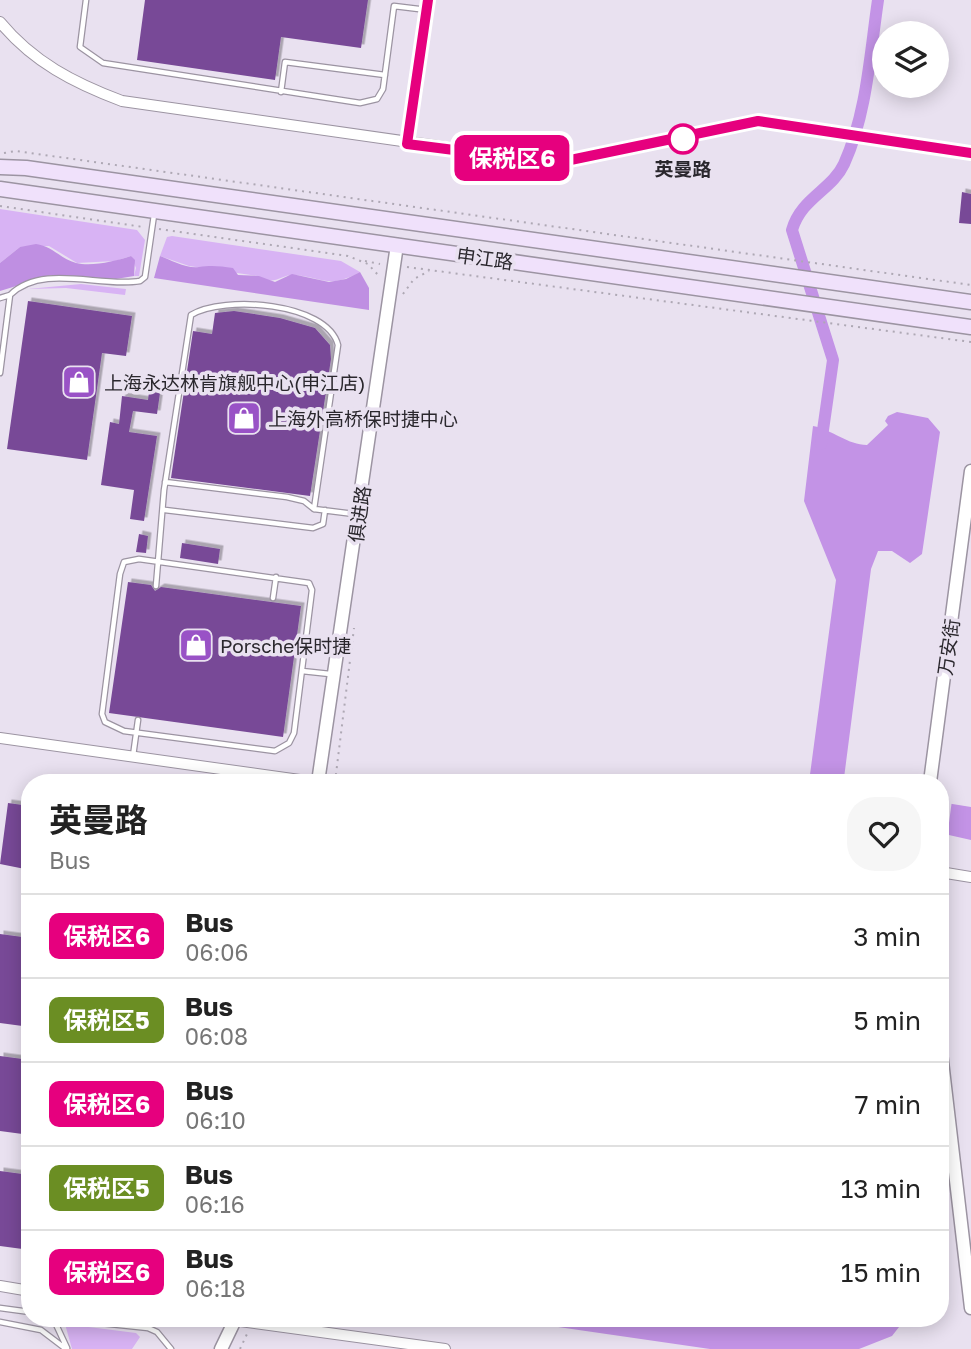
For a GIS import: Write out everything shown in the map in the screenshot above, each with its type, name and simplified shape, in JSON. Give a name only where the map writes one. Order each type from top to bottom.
[{"type":"main road","name":"申江路","points":[[0,167],[26,168],[971,302]]},
{"type":"main road","name":"申江路","points":[[0,190],[971,327]]},
{"type":"street","points":[[407,144],[428,5]]},
{"type":"street","points":[[0,22],[13,38],[45,65],[81,85],[122,101],[407,144],[556,163],[758,121],[971,153]]},
{"type":"street","name":"俱进路","points":[[317,774],[359,515],[397,245]]},
{"type":"street","name":"万安街","points":[[931,774],[971,471]]},
{"type":"street","points":[[0,738],[257,774]]},
{"type":"street","points":[[949,873],[971,877]]},
{"type":"street","points":[[949,1121],[971,1308]]},
{"type":"street","points":[[0,1286],[21,1290]]},
{"type":"street","points":[[221,1349],[232,1327]]},
{"type":"street","points":[[283,1327],[446,1349]]},
{"type":"lane","points":[[86,0],[80,47],[103,64],[281,92],[367,102],[377,99],[383,89],[394,6],[428,5]]},
{"type":"lane","points":[[281,92],[285,62],[385,75]]},
{"type":"lane","points":[[0,298],[10,295],[24,284],[57,279],[140,281],[145,277],[155,213]]},
{"type":"lane","points":[[0,373],[10,295]]},
{"type":"lane","points":[[156,586],[166,482],[191,315],[211,309],[271,305],[301,313],[327,325],[335,334],[338,345],[314,509]]},
{"type":"lane","points":[[166,482],[287,497],[304,501],[314,509],[359,515]]},
{"type":"lane","points":[[165,510],[313,528],[323,524],[325,510]]},
{"type":"lane","points":[[158,561],[306,581],[312,590],[294,733],[289,743],[275,751],[136,732],[114,728],[105,722],[102,714],[118,587],[124,562],[158,561]]},
{"type":"lane","points":[[273,598],[276,577]]},
{"type":"lane","points":[[302,671],[330,674]]},
{"type":"lane","points":[[133,757],[138,720]]},
{"type":"lane","points":[[0,1308],[21,1311]]},
{"type":"lane","points":[[0,1322],[21,1325]]},
{"type":"lane","points":[[31,1327],[55,1338],[67,1349]]},
{"type":"lane","points":[[57,1327],[67,1349]]},
{"type":"lane","points":[[138,1327],[158,1332],[171,1349]]},
{"type":"path","points":[[0,154],[16,151],[971,285]]},
{"type":"path","points":[[0,206],[348,256]]},
{"type":"path","points":[[361,260],[971,342]]},
{"type":"path","points":[[402,296],[414,279],[434,271]]},
{"type":"path","points":[[336,774],[354,628]]},
{"type":"path","points":[[240,1349],[249,1327]]},
{"type":"shaded area","points":[[0,209],[137,230],[145,240],[139,276],[134,276],[136,268],[131,256],[115,261],[77,263],[49,246],[20,247],[0,263]]},
{"type":"shaded area","points":[[167,237],[341,261],[360,272],[333,281],[295,275],[269,280],[189,266],[160,256]]},
{"type":"shaded area","points":[[36,244],[82,264],[104,263],[131,256],[135,260],[134,276],[116,279],[52,275],[0,291],[0,263],[20,247]]},
{"type":"shaded area","points":[[160,256],[189,267],[233,268],[238,275],[259,276],[275,282],[292,274],[329,282],[346,279],[360,272],[369,288],[369,310],[154,278]]},
{"type":"shaded area","points":[[81,284],[126,289],[125,295],[66,288],[28,289]]},
{"type":"shaded area","points":[[897,412],[928,418],[940,432],[922,554],[910,563],[892,551],[878,551],[871,569],[845,774],[810,774],[836,580],[804,501],[813,426],[853,443],[867,445],[888,425],[885,421],[888,416]]},
{"type":"shaded area","points":[[949,803],[971,807],[971,840],[949,835]]},
{"type":"shaded area","points":[[66,1327],[136,1333],[140,1337],[132,1349],[72,1349]]},
{"type":"shaded area","points":[[557,1327],[899,1327],[892,1336],[859,1349],[710,1349]]},
{"type":"pier","points":[[949,800],[952,800],[949,823]]},
{"type":"pier","points":[[282,1327],[321,1327],[319,1348],[281,1343]]},
{"type":"building","points":[[145,0],[368,0],[361,48],[281,37],[275,80],[137,60]]},
{"type":"building","points":[[962,192],[971,194],[971,224],[959,223]]},
{"type":"building","points":[[28,301],[132,316],[126,356],[102,353],[87,460],[7,449]]},
{"type":"building","points":[[234,311],[280,318],[315,328],[330,345],[331,359],[310,496],[171,478],[193,331],[212,334],[215,313]]},
{"type":"building","points":[[149,392],[160,393],[157,414],[133,411],[129,432],[157,436],[144,521],[130,519],[134,490],[101,485],[110,422],[119,424],[122,396],[148,400]]},
{"type":"building","points":[[139,534],[148,536],[146,553],[136,552]]},
{"type":"building","points":[[182,543],[220,549],[218,564],[180,558]]},
{"type":"building","points":[[128,582],[151,585],[155,591],[161,587],[301,606],[283,737],[109,713]]},
{"type":"building","points":[[8,803],[21,805],[21,868],[0,864]]},
{"type":"building","points":[[0,934],[21,937],[21,1026],[0,1023]]},
{"type":"building","points":[[0,1056],[21,1059],[21,1134],[0,1131]]},
{"type":"building","points":[[0,1171],[21,1174],[21,1249],[0,1246]]},
{"type":"waterway","points":[[821,444],[833,360],[792,230],[802,210],[839,173],[852,145],[867,83],[878,0]]},
{"type":"bus line","name":"保税区6","points":[[428,0],[407,144],[556,163],[683,139],[758,121],[971,153]]},
{"type":"place","name":"英曼路","points":[[683,139]]},
{"type":"place","name":"上海永达林肯旗舰中心(申江店)","points":[[79,382]]},
{"type":"place","name":"上海外高桥保时捷中心","points":[[244,418]]},
{"type":"place","name":"Porsche保时捷","points":[[196,645]]}]
